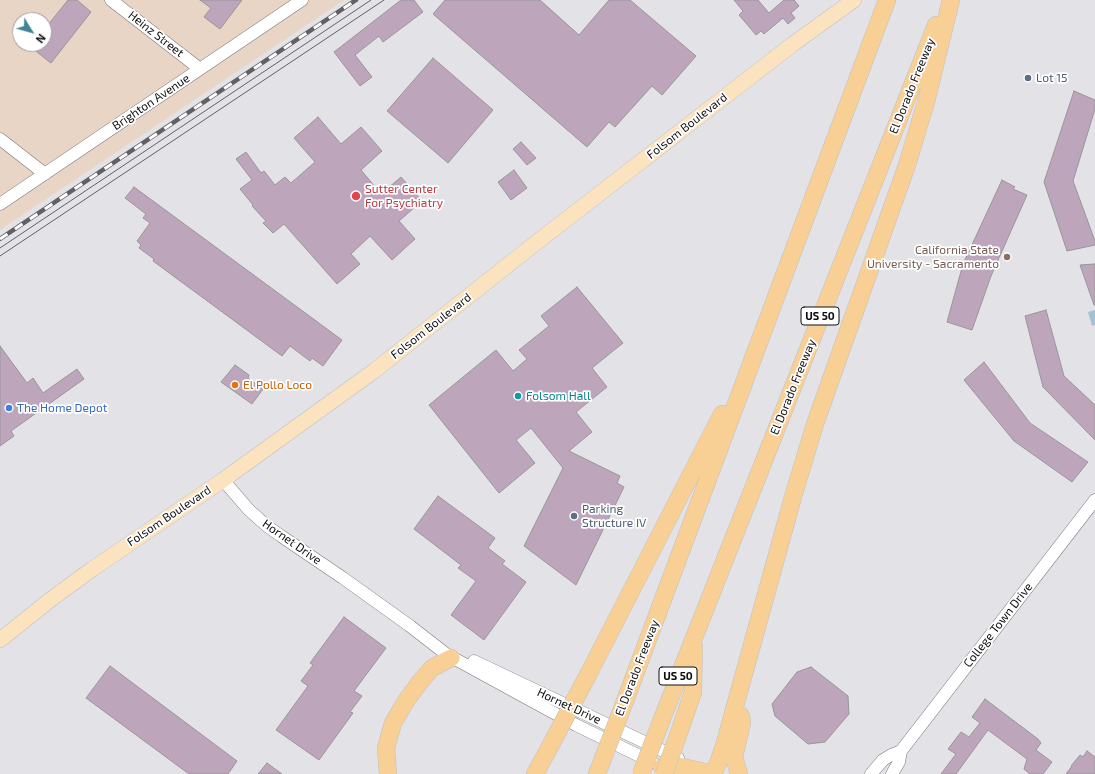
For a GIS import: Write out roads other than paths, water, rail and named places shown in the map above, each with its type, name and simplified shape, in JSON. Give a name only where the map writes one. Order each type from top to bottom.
[{"type":"highway","name":"El Dorado Freeway","points":[[640,774],[946,0]]},
{"type":"highway","points":[[668,772],[674,765],[713,774],[724,746],[793,497],[815,424],[907,164],[926,102],[951,0]]},
{"type":"highway","name":"El Dorado Freeway","points":[[599,768],[884,6]]},
{"type":"highway","points":[[536,772],[589,673],[758,344]]},
{"type":"highway","points":[[668,772],[693,692],[695,633]]},
{"type":"highway","points":[[388,774],[386,748],[393,723],[406,701],[432,668],[451,658]]},
{"type":"highway","points":[[739,692],[742,723],[734,757],[739,774]]},
{"type":"main road","name":"Folsom Boulevard","points":[[0,640],[50,600],[91,570],[223,480],[374,371],[532,246],[790,46],[854,0]]},
{"type":"street","name":"Heinz Street","points":[[111,0],[200,69]]},
{"type":"street","name":"Brighton Avenue","points":[[0,204],[302,0]]},
{"type":"street","points":[[0,139],[45,174]]},
{"type":"street","name":"Hornet Drive","points":[[223,480],[249,510],[268,526],[343,578],[451,658],[668,772]]},
{"type":"street","name":"College Town Drive","points":[[892,774],[899,762],[901,751],[1095,500]]},
{"type":"street","name":"Hornet Drive","points":[[426,638],[713,774]]},
{"type":"street","name":"College Town Drive","points":[[871,774],[883,760],[901,751]]},
{"type":"water","points":[[1095,310],[1095,325],[1092,326],[1088,312]]},
{"type":"tram line","points":[[0,248],[371,0]]},
{"type":"tram line","points":[[0,256],[384,0]]},
{"type":"railway","points":[[0,239],[356,0]]},
{"type":"place","name":"Lot 15","points":[[1028,78]]},
{"type":"place","name":"Sutter Center For Psychiatry","points":[[356,196]]},
{"type":"place","name":"California State University - Sacramento","points":[[1007,257]]},
{"type":"place","name":"El Pollo Loco","points":[[235,385]]},
{"type":"place","name":"Folsom Hall","points":[[518,396]]},
{"type":"place","name":"The Home Depot","points":[[9,408]]},
{"type":"place","name":"Parking Structure IV","points":[[574,516]]}]
